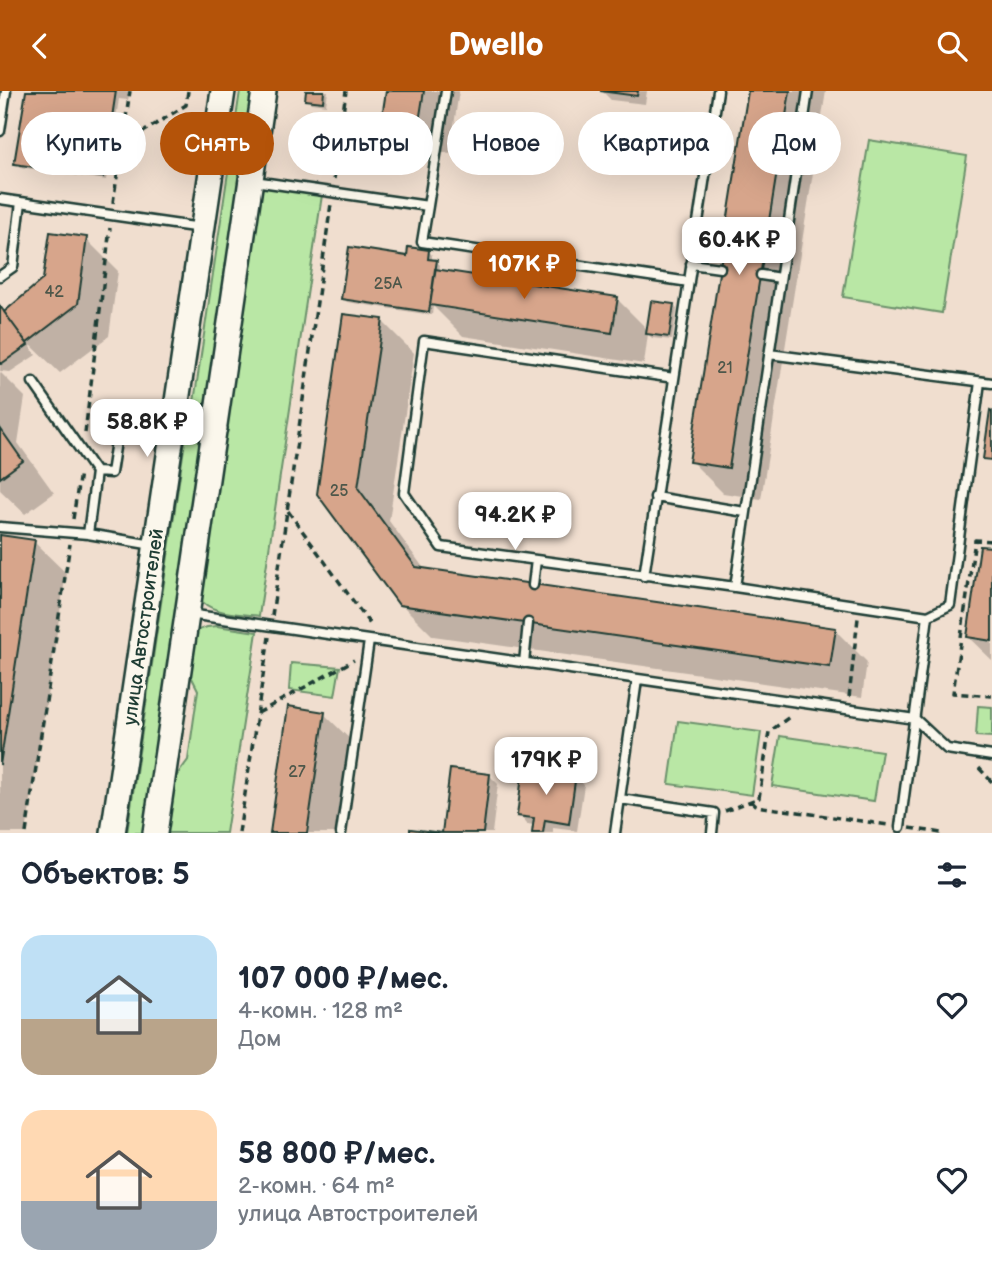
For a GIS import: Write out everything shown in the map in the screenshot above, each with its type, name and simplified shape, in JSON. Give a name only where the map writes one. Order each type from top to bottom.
[{"type":"main road","name":"улица Автостроителей","points":[[113,833],[223,91]]},
{"type":"main road","points":[[155,833],[264,91]]},
{"type":"main road","points":[[174,422],[215,428]]},
{"type":"lane","points":[[0,131],[6,91]]},
{"type":"lane","points":[[446,91],[422,242],[689,282]]},
{"type":"lane","points":[[644,576],[718,91]]},
{"type":"lane","points":[[735,587],[808,91]]},
{"type":"lane","points":[[251,181],[428,206]]},
{"type":"lane","points":[[0,199],[203,228]]},
{"type":"lane","points":[[0,276],[13,267],[21,202]]},
{"type":"lane","points":[[691,264],[720,268]]},
{"type":"lane","points":[[761,275],[780,278]]},
{"type":"lane","points":[[674,378],[424,341],[404,493],[441,547],[928,616],[950,605],[980,381]]},
{"type":"lane","points":[[769,354],[992,383]]},
{"type":"lane","points":[[33,382],[96,472],[88,534]]},
{"type":"lane","points":[[96,472],[111,473],[117,435]]},
{"type":"lane","points":[[655,497],[745,512]]},
{"type":"lane","points":[[0,527],[88,534],[156,545]]},
{"type":"lane","points":[[533,585],[536,560]]},
{"type":"lane","points":[[187,614],[915,719],[947,749],[992,756]]},
{"type":"lane","points":[[900,827],[928,616]]},
{"type":"lane","points":[[524,663],[528,623]]},
{"type":"lane","points":[[341,833],[369,641]]},
{"type":"lane","points":[[615,833],[637,680]]},
{"type":"lane","points":[[620,799],[714,813],[712,833]]},
{"type":"path","points":[[146,130],[186,105],[188,91]]},
{"type":"path","points":[[239,833],[288,510],[346,91]]},
{"type":"path","points":[[288,510],[375,630]]},
{"type":"path","points":[[992,541],[975,540],[953,693],[992,696]]},
{"type":"path","points":[[849,700],[859,605]]},
{"type":"path","points":[[258,713],[359,657]]},
{"type":"path","points":[[723,822],[724,811],[759,798],[769,732],[808,704]]},
{"type":"path","points":[[751,801],[756,806],[941,833]]},
{"type":"green space","points":[[240,91],[259,91],[256,112],[237,112]]},
{"type":"green space","points":[[869,140],[967,156],[942,313],[843,297]]},
{"type":"green space","points":[[228,175],[246,175],[212,406],[202,408],[194,402]]},
{"type":"green space","points":[[267,187],[322,195],[259,616],[217,610],[203,603],[198,597],[261,189]]},
{"type":"green space","points":[[192,435],[204,443],[146,833],[127,833],[185,441]]},
{"type":"green space","points":[[217,626],[257,632],[226,833],[161,833],[167,789],[188,760],[198,690],[185,664],[193,632]]},
{"type":"green space","points":[[291,663],[340,667],[335,696],[289,690]]},
{"type":"green space","points":[[978,706],[992,707],[992,737],[976,736]]},
{"type":"green space","points":[[678,721],[761,732],[752,795],[669,784]]},
{"type":"green space","points":[[780,736],[882,751],[874,801],[772,786]]},
{"type":"building","points":[[26,91],[116,91],[113,112],[23,112]]},
{"type":"building","points":[[306,91],[324,91],[323,102],[305,100]]},
{"type":"building","points":[[386,91],[424,91],[421,112],[383,112]]},
{"type":"building","points":[[600,91],[638,91],[637,96]]},
{"type":"building","points":[[748,91],[790,91],[787,112],[748,112],[748,175],[776,175],[729,468],[689,462]]},
{"type":"building","points":[[21,121],[21,165],[14,164]]},
{"type":"building","points":[[50,232],[87,237],[78,304],[27,343],[4,312],[43,279]]},
{"type":"building","points":[[349,247],[407,256],[408,247],[429,250],[428,259],[437,260],[429,312],[341,299]]},
{"type":"building","points":[[435,269],[618,297],[612,333],[430,305]]},
{"type":"building","points":[[651,301],[674,304],[669,337],[646,334]]},
{"type":"building","points":[[0,306],[28,345],[1,364],[0,364]]},
{"type":"building","points":[[343,314],[383,319],[358,488],[416,567],[836,628],[830,667],[399,605],[317,494]]},
{"type":"building","points":[[990,410],[992,411],[992,460],[983,459]]},
{"type":"building","points":[[0,428],[23,461],[0,478]]},
{"type":"building","points":[[0,535],[35,540],[0,765]]},
{"type":"building","points":[[980,546],[992,547],[992,641],[967,637]]},
{"type":"building","points":[[288,706],[325,712],[307,833],[270,833]]},
{"type":"building","points":[[523,767],[576,774],[569,824],[545,820],[543,833],[532,833],[534,818],[517,816]]},
{"type":"building","points":[[450,769],[490,774],[483,833],[442,833]]},
{"type":"building","points":[[410,829],[442,833],[410,833]]}]
